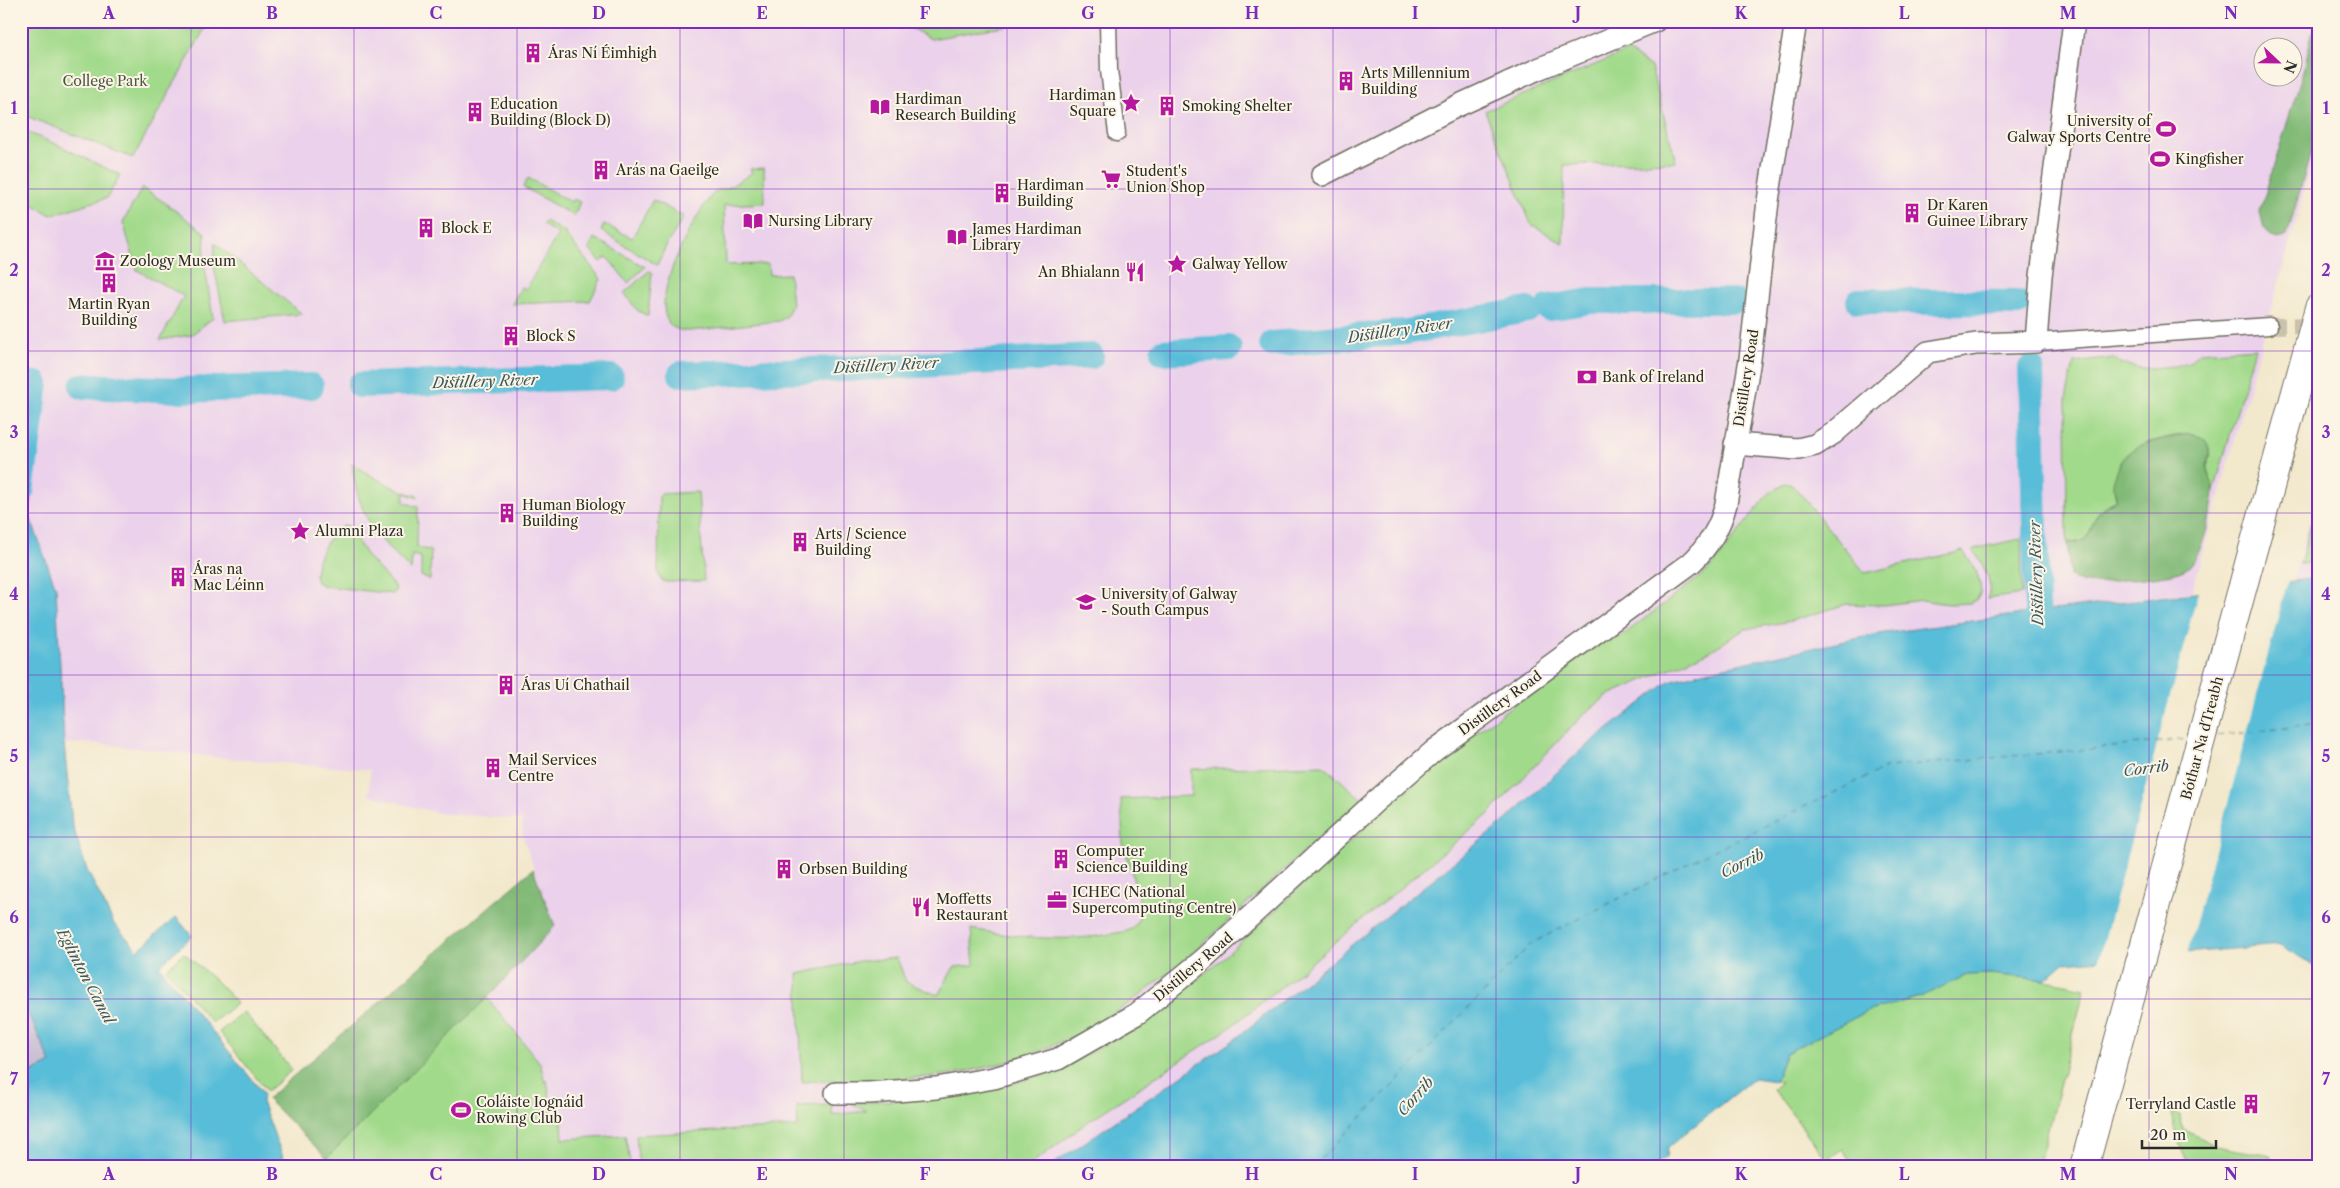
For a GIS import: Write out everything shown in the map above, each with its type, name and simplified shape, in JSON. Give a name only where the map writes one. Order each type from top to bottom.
[{"type":"highway","name":"Bóthar Na dTreabh","points":[[2084,1167],[2319,308]]},
{"type":"street","points":[[1108,21],[1109,70],[1117,133]]},
{"type":"street","points":[[1322,175],[1455,107],[1538,69],[1655,21]]},
{"type":"street","name":"Distillery Road","points":[[836,1092],[936,1088],[994,1078],[1058,1059],[1138,1013],[1203,960],[1376,801],[1435,750],[1691,563],[1704,551],[1714,537],[1722,519],[1750,359],[1768,201],[1796,21]]},
{"type":"street","points":[[2036,342],[2041,276],[2074,21]]},
{"type":"street","points":[[1735,444],[1790,449],[1815,446],[1834,433],[1928,352],[1976,344],[2036,342],[2269,326]]},
{"type":"shaded area","name":"University of Galway - South Campus","points":[[21,21],[2319,21],[2319,139],[2192,592],[1878,634],[1669,681],[1579,752],[1505,821],[1234,1040],[1049,1167],[550,1167],[540,1063],[487,998],[554,926],[523,837],[522,820],[438,813],[369,795],[370,770],[235,759],[91,743],[64,744],[56,588],[30,517],[32,491],[21,489]]},
{"type":"shaded area","points":[[2319,486],[2319,578],[2293,582]]},
{"type":"shaded area","points":[[21,998],[51,1063],[21,1078]]},
{"type":"green space","name":"College Park","points":[[21,21],[209,21],[133,158],[21,114]]},
{"type":"green space","points":[[898,21],[1033,21],[931,39]]},
{"type":"green space","points":[[2315,21],[2319,21],[2319,124],[2287,236],[2275,238],[2267,233],[2264,228],[2260,211],[2298,88],[2302,88],[2302,75]]},
{"type":"green space","points":[[1628,51],[1651,67],[1676,162],[1564,165],[1563,243],[1531,224],[1485,111]]},
{"type":"green space","points":[[21,130],[56,144],[120,175],[107,198],[51,215],[21,198]]},
{"type":"green space","points":[[764,168],[765,203],[724,205],[726,265],[768,264],[769,275],[789,274],[792,305],[786,317],[779,321],[689,331],[672,326],[665,313],[665,293],[671,270],[693,224],[715,192],[729,187],[752,173],[750,169]]},
{"type":"green space","points":[[528,178],[571,202],[573,199],[580,202],[574,216],[523,187]]},
{"type":"green space","points":[[142,188],[205,233],[204,261],[213,318],[191,335],[160,340],[184,296],[137,270],[123,222]]},
{"type":"green space","points":[[653,200],[684,217],[668,242],[657,265],[601,231],[604,224],[632,238]]},
{"type":"green space","points":[[545,221],[564,232],[601,279],[590,301],[512,304],[521,287],[526,289],[558,234],[543,225]]},
{"type":"green space","points":[[594,238],[645,267],[628,283],[607,257],[601,262],[589,249]]},
{"type":"green space","points":[[215,243],[302,314],[225,321],[214,266]]},
{"type":"green space","points":[[649,271],[652,272],[648,316],[638,311],[624,293]]},
{"type":"green space","points":[[2255,348],[2214,491],[2208,469],[2209,449],[2205,441],[2199,437],[2182,435],[2146,443],[2114,490],[2116,500],[2101,510],[2086,538],[2081,541],[2067,542],[2066,399],[2074,363],[2115,358],[2119,363],[2139,368],[2175,366],[2189,362],[2200,352]]},
{"type":"green space","points":[[2187,434],[2201,437],[2209,447],[2207,472],[2214,491],[2206,533],[2192,564],[2180,572],[2172,574],[2102,583],[2082,582],[2070,576],[2067,542],[2081,541],[2086,538],[2099,512],[2116,500],[2113,487],[2114,478],[2125,457],[2140,446],[2148,443]]},
{"type":"green space","points":[[352,463],[400,490],[418,496],[418,498],[404,493],[404,502],[418,507],[417,547],[431,551],[430,580],[421,576],[421,557],[412,555],[411,570],[387,546],[370,523],[358,496]]},
{"type":"green space","points":[[1785,484],[1792,484],[1865,573],[1963,551],[1976,571],[1981,593],[1977,599],[1970,603],[1948,604],[1922,600],[1884,605],[1847,604],[1791,621],[1745,629],[1710,651],[1609,695],[1585,713],[1489,814],[1295,976],[1228,1029],[1089,1121],[1027,1167],[642,1167],[638,1158],[636,1135],[798,1127],[797,1106],[832,1105],[832,1115],[866,1111],[851,1103],[948,1096],[996,1088],[1042,1074],[1088,1054],[1131,1029],[1172,1000],[1211,968],[1323,865],[1464,742],[1615,633],[1619,638],[1710,569],[1768,494]]},
{"type":"green space","points":[[698,492],[704,581],[665,582],[661,580],[658,572],[659,494]]},
{"type":"green space","points":[[2319,495],[2319,562],[2300,564]]},
{"type":"green space","points":[[2319,495],[2319,531],[2310,529]]},
{"type":"green space","points":[[347,525],[367,556],[396,589],[393,594],[324,586],[317,582],[315,576],[316,567],[323,549],[334,533]]},
{"type":"green space","points":[[2021,539],[2022,594],[1987,599],[1989,592],[1988,579],[1973,549]]},
{"type":"green space","points":[[1323,765],[1362,799],[1212,936],[1124,1007],[1093,1026],[1059,1043],[1023,1057],[983,1068],[916,1078],[802,1082],[798,974],[860,961],[897,958],[906,982],[938,995],[954,967],[974,965],[971,929],[1021,936],[1071,938],[1105,935],[1131,929],[1137,923],[1142,909],[1123,843],[1121,799],[1191,796],[1191,769]]},
{"type":"green space","points":[[533,869],[555,926],[487,998],[327,1158],[267,1099]]},
{"type":"green space","points":[[184,953],[215,980],[237,1003],[212,1023],[166,969]]},
{"type":"green space","points":[[1991,974],[2045,980],[2085,988],[2038,1167],[1855,1167],[1842,1149],[1827,1160],[1773,1089],[1781,1082],[1775,1081],[1786,1053],[1868,1011],[1920,997],[1967,975]]},
{"type":"green space","name":"Coláiste Iognáid Rowing Club","points":[[487,998],[540,1063],[545,1082],[547,1080],[553,1120],[562,1120],[563,1139],[625,1135],[631,1167],[318,1167]]},
{"type":"green space","points":[[244,1012],[292,1070],[267,1091],[219,1032]]},
{"type":"green space","points":[[2171,1113],[2180,1115],[2181,1125],[2185,1130],[2215,1146],[2271,1156],[2275,1167],[2191,1167],[2178,1141]]},
{"type":"water","name":"Eglinton Canal","points":[[21,489],[32,491],[30,517],[56,588],[64,744],[72,823],[87,870],[114,924],[138,950],[176,917],[192,936],[159,966],[263,1093],[262,1102],[284,1160],[304,1167],[21,1167],[21,1078],[51,1063],[21,998]]},
{"type":"water","name":"Corrib","points":[[2319,578],[2319,969],[2281,945],[2064,963],[2045,980],[1991,974],[1967,975],[1920,997],[1868,1011],[1786,1053],[1775,1081],[1754,1078],[1668,1147],[1667,1158],[1661,1160],[1653,1167],[1049,1167],[1234,1040],[1505,821],[1579,752],[1669,681],[1711,670],[1878,634],[2037,612]]},
{"type":"pier","points":[[2288,580],[2187,955],[2098,963],[2199,589]]},
{"type":"waterway","name":"Distillery River","points":[[1548,308],[1590,301],[1734,301]]},
{"type":"waterway","name":"Distillery River","points":[[1859,301],[2018,303]]},
{"type":"waterway","name":"Distillery River","points":[[1272,344],[1406,332],[1527,310]]},
{"type":"waterway","name":"Distillery River","points":[[1163,352],[1229,348]]},
{"type":"waterway","name":"Distillery River","points":[[681,374],[844,369],[1091,356]]},
{"type":"waterway","name":"Distillery River","points":[[2031,368],[2038,647]]},
{"type":"waterway","name":"Distillery River","points":[[360,385],[611,377]]},
{"type":"waterway","name":"Distillery River","points":[[21,382],[36,384],[21,491]]},
{"type":"waterway","name":"Distillery River","points":[[82,386],[179,390],[311,386]]},
{"type":"ferry route","points":[[2217,736],[2319,724]]},
{"type":"ferry route","points":[[1313,1167],[1532,943],[1688,863],[1887,767],[2188,739]]},
{"type":"tunnel","points":[[2269,326],[2319,325]]},
{"type":"place","name":"Áras Ní Éimhigh","points":[[533,53]]},
{"type":"place","name":"Arts Millennium Building","points":[[1346,81]]},
{"type":"place","name":"Hardiman Square","points":[[1131,103]]},
{"type":"place","name":"Smoking Shelter","points":[[1167,106]]},
{"type":"place","name":"Hardiman Research Building","points":[[880,107]]},
{"type":"place","name":"Education Building (Block D)","points":[[475,112]]},
{"type":"place","name":"University of Galway Sports Centre","points":[[2166,129]]},
{"type":"place","name":"Kingfisher","points":[[2160,159]]},
{"type":"place","name":"Arás na Gaeilge","points":[[601,170]]},
{"type":"place","name":"Student's Union Shop","points":[[1111,179]]},
{"type":"place","name":"Hardiman Building","points":[[1002,193]]},
{"type":"place","name":"Dr Karen Guinee Library","points":[[1912,213]]},
{"type":"place","name":"Nursing Library","points":[[753,221]]},
{"type":"place","name":"Block E","points":[[426,228]]},
{"type":"place","name":"James Hardiman Library","points":[[957,237]]},
{"type":"place","name":"Zoology Museum","points":[[105,261]]},
{"type":"place","name":"Galway Yellow","points":[[1177,264]]},
{"type":"place","name":"An Bhialann","points":[[1135,272]]},
{"type":"place","name":"Martin Ryan Building","points":[[109,283]]},
{"type":"place","name":"Block S","points":[[511,336]]},
{"type":"place","name":"Bank of Ireland","points":[[1587,377]]},
{"type":"place","name":"Human Biology Building","points":[[507,513]]},
{"type":"place","name":"Alumni Plaza","points":[[300,531]]},
{"type":"place","name":"Arts / Science Building","points":[[800,542]]},
{"type":"place","name":"Áras na Mac Léinn","points":[[178,577]]},
{"type":"place","name":"University of Galway - South Campus","points":[[1086,602]]},
{"type":"place","name":"Áras Uí Chathail","points":[[506,685]]},
{"type":"place","name":"Mail Services Centre","points":[[493,768]]},
{"type":"place","name":"Computer Science Building","points":[[1061,859]]},
{"type":"place","name":"Orbsen Building","points":[[784,869]]},
{"type":"place","name":"ICHEC (National Supercomputing Centre)","points":[[1057,900]]},
{"type":"place","name":"Moffetts Restaurant","points":[[921,907]]},
{"type":"place","name":"Terryland Castle","points":[[2251,1104]]},
{"type":"place","name":"Coláiste Iognáid Rowing Club","points":[[461,1110]]}]
